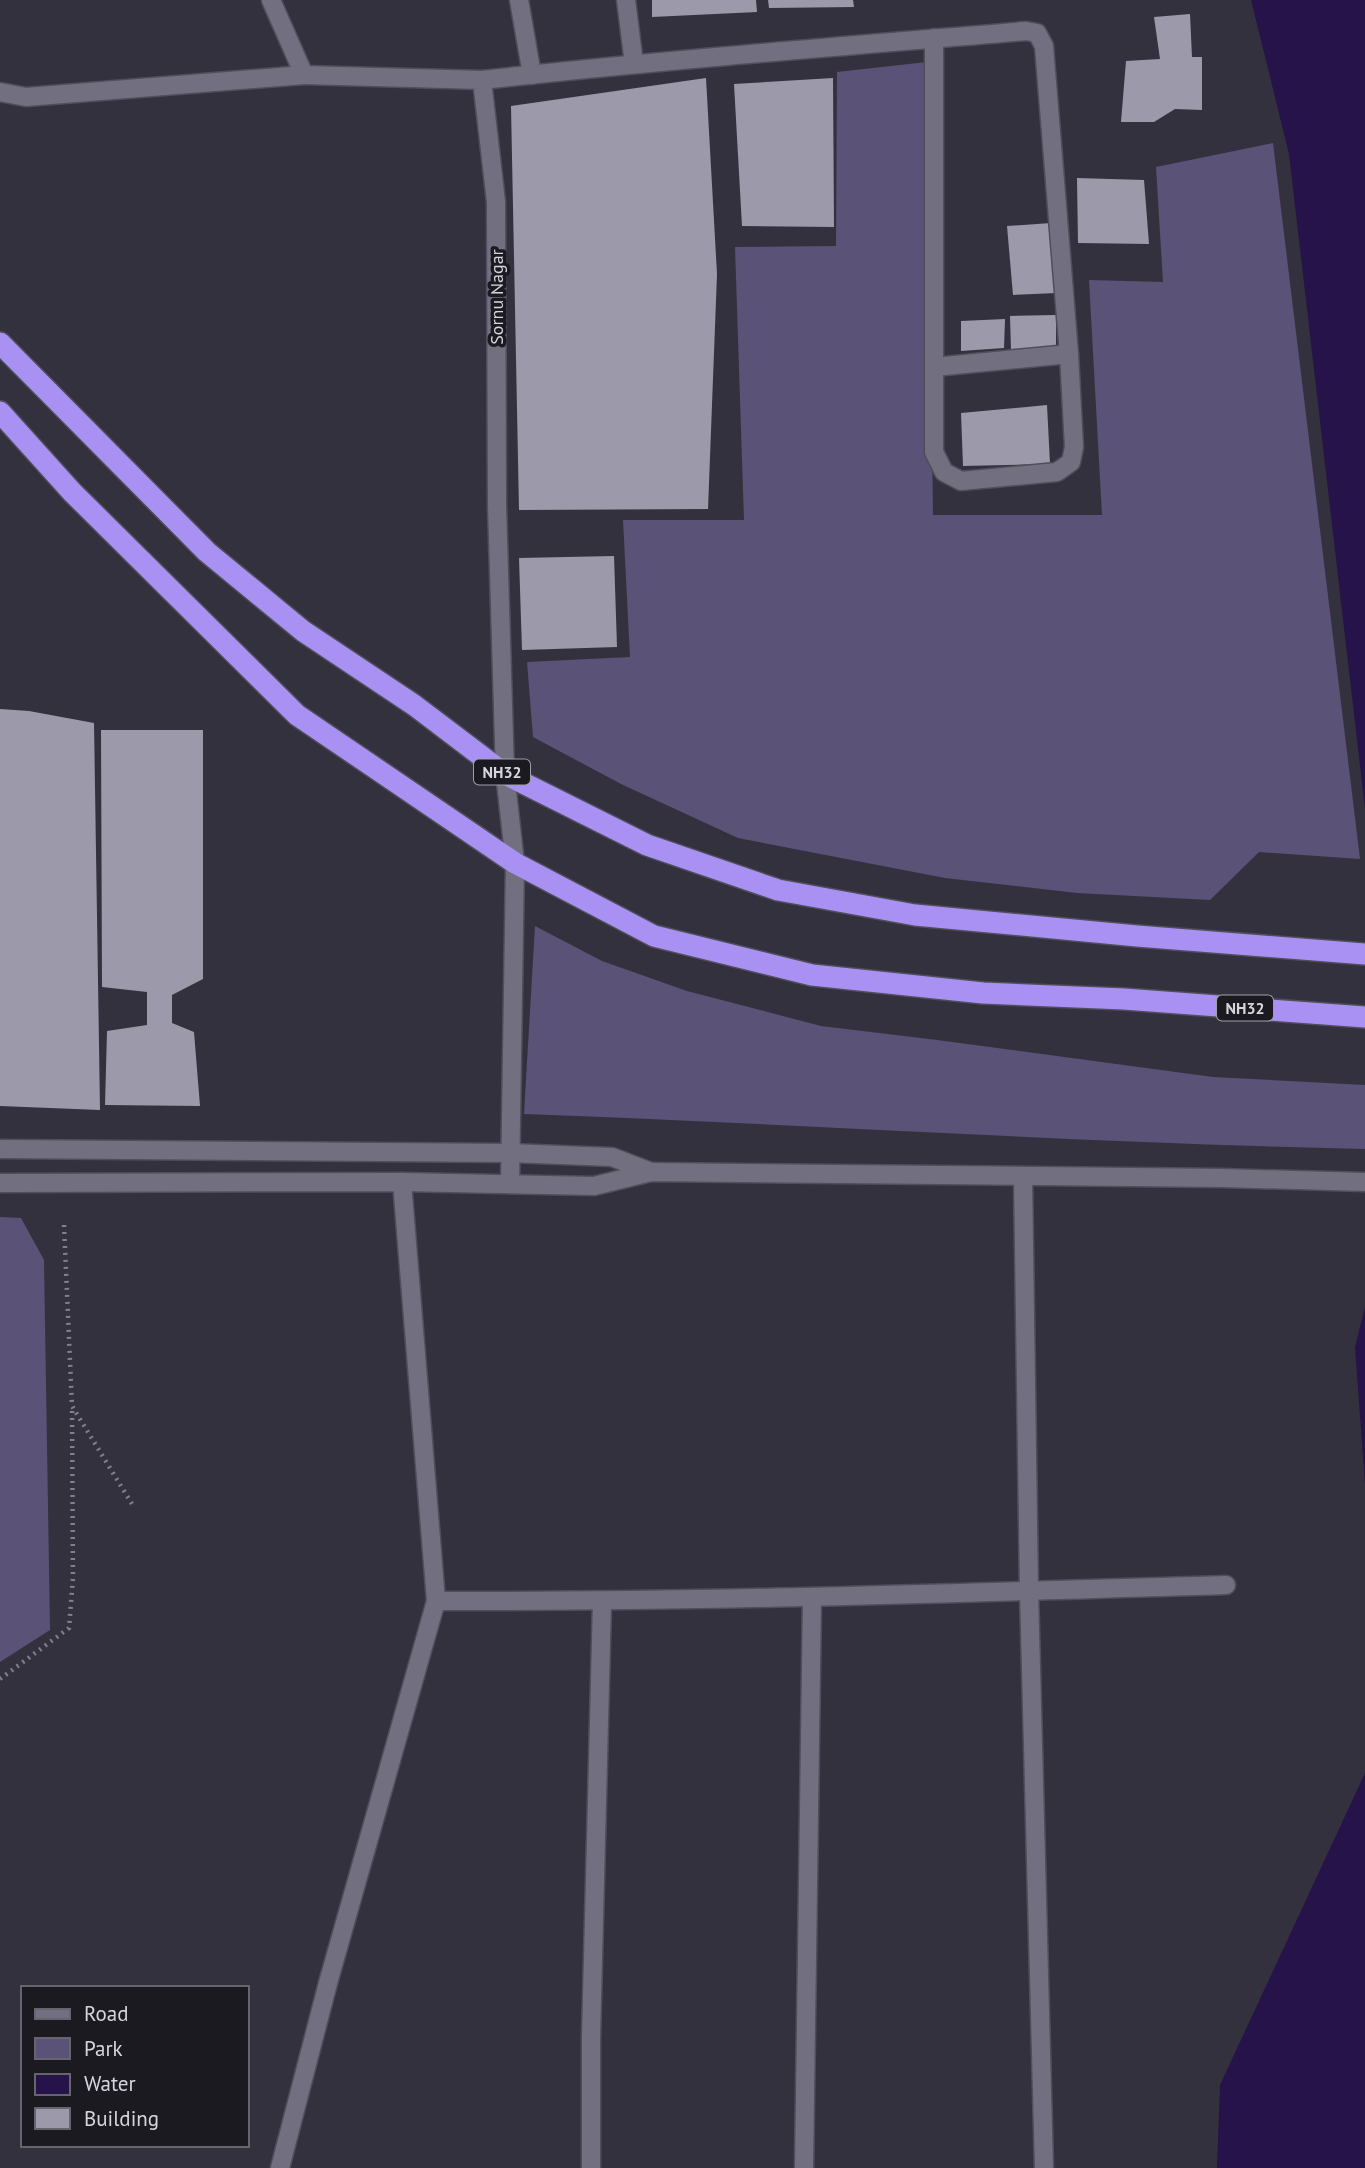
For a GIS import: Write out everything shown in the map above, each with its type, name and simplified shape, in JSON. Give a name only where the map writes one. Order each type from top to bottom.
[{"type":"highway","name":"NH32","points":[[0,344],[208,552],[303,631],[414,705],[505,774],[647,845],[778,890],[915,915],[1365,954]]},
{"type":"highway","name":"NH32","points":[[0,412],[72,492],[297,715],[515,863],[653,936],[812,975],[983,993],[1124,999],[1365,1017]]},
{"type":"street","points":[[271,0],[304,75]]},
{"type":"street","points":[[519,0],[532,75]]},
{"type":"street","points":[[626,0],[634,64]]},
{"type":"street","points":[[0,92],[26,97],[304,75],[482,80],[934,38],[1026,31],[1037,33],[1044,46],[1074,447],[1071,462],[1057,472],[961,481],[944,472],[934,452],[934,38]]},
{"type":"street","name":"Sornu Nagar","points":[[482,80],[496,202],[497,505],[505,774],[515,863],[510,1184]]},
{"type":"street","points":[[934,367],[1069,354]]},
{"type":"street","points":[[0,1149],[510,1153],[612,1157],[651,1172]]},
{"type":"street","points":[[0,1183],[402,1182],[594,1186],[651,1172],[1365,1182]]},
{"type":"street","points":[[1023,1177],[1029,1591],[1044,2168]]},
{"type":"street","points":[[280,2168],[328,1983],[436,1601],[402,1182]]},
{"type":"street","points":[[436,1601],[602,1602],[812,1598],[1226,1585]]},
{"type":"street","points":[[804,2168],[812,1598]]},
{"type":"street","points":[[591,2168],[591,2038],[602,1602]]},
{"type":"path","points":[[0,1679],[69,1628],[73,1578],[72,1406],[64,1224]]},
{"type":"path","points":[[72,1406],[132,1504]]},
{"type":"green space","points":[[927,62],[933,515],[1102,515],[1089,280],[1163,282],[1156,167],[1273,143],[1360,859],[1259,852],[1210,900],[1077,893],[945,878],[738,838],[621,784],[533,737],[527,662],[630,657],[623,520],[744,520],[735,247],[836,246],[837,72]]},
{"type":"green space","points":[[535,926],[602,961],[687,991],[821,1026],[1213,1077],[1365,1085],[1365,1149],[524,1114]]},
{"type":"green space","points":[[0,1217],[21,1218],[44,1260],[50,1630],[0,1662]]},
{"type":"water","points":[[1251,0],[1365,0],[1365,809],[1289,154]]},
{"type":"water","points":[[1365,1307],[1365,1485],[1355,1347]]},
{"type":"water","points":[[1365,1773],[1365,2168],[1217,2168],[1220,2085]]},
{"type":"building","points":[[652,0],[756,0],[757,12],[652,17]]},
{"type":"building","points":[[768,0],[853,0],[854,7],[769,8]]},
{"type":"building","points":[[1190,14],[1192,57],[1202,57],[1202,110],[1175,109],[1154,122],[1121,122],[1126,61],[1160,59],[1154,17]]},
{"type":"building","points":[[706,78],[717,274],[708,509],[519,510],[511,106]]},
{"type":"building","points":[[833,78],[834,227],[742,226],[734,84]]},
{"type":"building","points":[[1077,178],[1144,180],[1149,244],[1078,243]]},
{"type":"building","points":[[1051,223],[1057,293],[1013,295],[1007,226]]},
{"type":"building","points":[[1056,315],[1056,348],[1011,350],[1010,316]]},
{"type":"building","points":[[1005,319],[1004,348],[961,351],[961,321]]},
{"type":"building","points":[[1047,405],[1050,464],[963,466],[961,413]]},
{"type":"building","points":[[614,556],[617,647],[522,650],[519,558]]},
{"type":"building","points":[[0,709],[29,711],[94,723],[100,1110],[0,1106]]},
{"type":"building","points":[[101,730],[203,730],[203,979],[172,995],[172,1023],[194,1032],[200,1106],[105,1105],[107,1031],[147,1025],[147,992],[102,987]]}]
